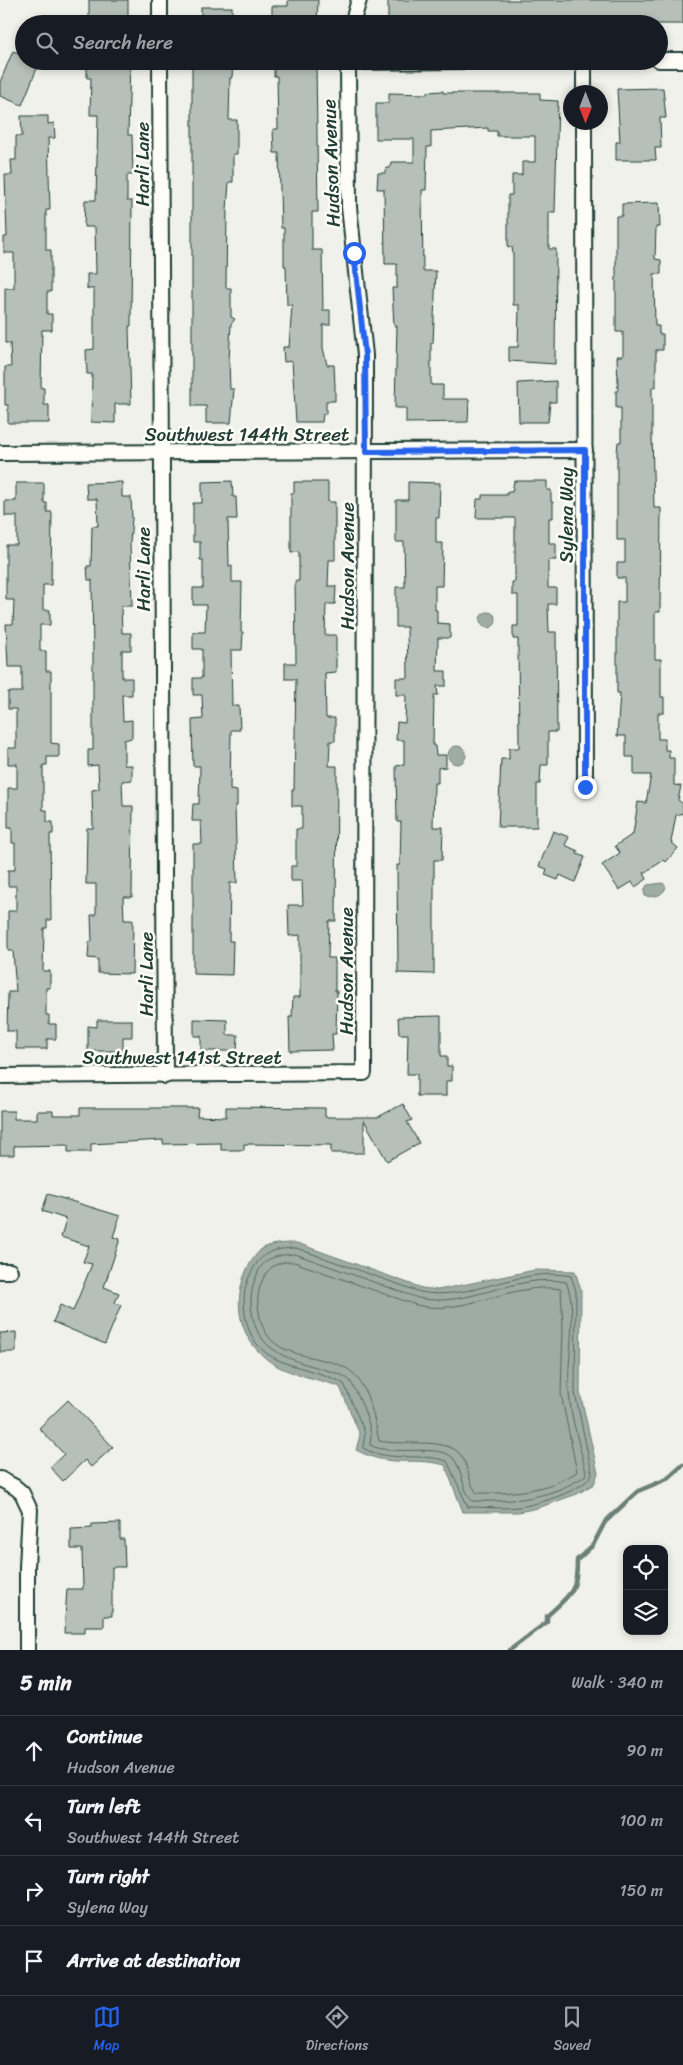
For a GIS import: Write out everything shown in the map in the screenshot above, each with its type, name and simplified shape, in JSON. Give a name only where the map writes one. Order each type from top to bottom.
[{"type":"street","points":[[160,0],[160,15]]},
{"type":"street","points":[[354,15],[358,0]]},
{"type":"street","points":[[668,60],[683,60]]},
{"type":"street","name":"Harli Lane","points":[[160,70],[165,1076]]},
{"type":"street","name":"Hudson Avenue","points":[[348,70],[349,197],[365,355],[364,1073]]},
{"type":"street","points":[[584,70],[584,85]]},
{"type":"street","name":"Sylena Way","points":[[584,130],[585,787]]},
{"type":"street","name":"Southwest 144th Street","points":[[0,453],[585,450]]},
{"type":"street","name":"Southwest 141st Street","points":[[0,1076],[364,1073]]},
{"type":"street","points":[[0,1479],[15,1486],[27,1500],[31,1523],[27,1567],[28,1650]]},
{"type":"water","points":[[485,612],[491,612],[496,617],[494,626],[485,628],[480,623],[480,617]]},
{"type":"water","points":[[457,746],[463,749],[466,755],[463,761],[457,764],[451,761],[448,755],[451,749]]},
{"type":"water","points":[[663,883],[666,887],[660,894],[651,897],[645,896],[644,891],[647,885]]},
{"type":"water","points":[[297,1243],[422,1288],[438,1290],[535,1270],[575,1271],[581,1290],[580,1392],[598,1473],[594,1484],[577,1494],[538,1508],[518,1512],[463,1512],[445,1465],[391,1461],[369,1456],[356,1450],[360,1435],[340,1387],[290,1372],[271,1362],[255,1347],[243,1327],[240,1316],[240,1292],[247,1269],[252,1261],[260,1250],[267,1246]]},
{"type":"building","points":[[89,0],[128,0],[128,15],[89,15]]},
{"type":"building","points":[[288,0],[318,0],[317,15],[272,15],[272,6],[288,6]]},
{"type":"building","points":[[388,0],[683,0],[683,24],[668,24],[668,15],[388,15]]},
{"type":"building","points":[[201,7],[232,7],[232,15],[201,15]]},
{"type":"building","points":[[13,51],[15,52],[15,70],[36,70],[22,105],[0,96],[0,82]]},
{"type":"building","points":[[87,70],[130,70],[128,135],[132,135],[133,175],[127,175],[127,201],[132,201],[131,326],[129,326],[131,404],[115,404],[115,423],[91,422],[92,374],[87,374],[86,350],[94,349],[94,289],[87,289],[87,274],[96,274],[95,227],[84,227],[85,200],[96,200],[98,115],[90,115],[91,78],[87,78]]},
{"type":"building","points":[[192,70],[232,70],[232,78],[230,78],[229,120],[237,120],[237,154],[233,154],[233,182],[229,182],[226,288],[231,288],[231,317],[235,319],[231,324],[229,361],[230,389],[234,389],[231,423],[206,423],[206,406],[192,406]]},
{"type":"building","points":[[274,70],[316,70],[318,212],[312,212],[312,250],[322,250],[323,310],[330,310],[330,325],[323,325],[323,348],[327,365],[334,365],[335,386],[335,401],[326,401],[326,414],[323,414],[322,422],[296,422],[292,361],[284,362],[283,347],[289,347],[292,305],[287,305],[284,228],[281,228],[279,153],[274,153],[273,129],[278,129],[277,76],[274,76]]},
{"type":"building","points":[[663,88],[666,118],[660,118],[661,148],[655,148],[656,160],[616,160],[616,142],[620,142],[617,89]]},
{"type":"building","points":[[443,91],[443,93],[540,93],[540,100],[558,101],[555,212],[549,212],[549,249],[556,249],[555,364],[509,361],[509,347],[518,347],[519,305],[513,305],[513,255],[512,247],[508,247],[508,195],[512,195],[512,175],[522,175],[522,162],[535,162],[535,136],[497,136],[497,131],[488,131],[488,128],[431,131],[431,147],[427,147],[426,190],[422,190],[423,271],[436,271],[433,343],[431,343],[431,385],[443,385],[443,399],[469,399],[468,422],[406,423],[406,408],[395,408],[397,326],[394,326],[392,288],[397,288],[397,264],[385,264],[384,189],[377,189],[378,173],[385,173],[386,168],[390,168],[391,162],[414,162],[414,139],[376,139],[376,103],[389,103],[389,93],[427,94],[427,92]]},
{"type":"building","points":[[21,116],[48,116],[48,124],[54,123],[55,138],[48,138],[50,210],[46,210],[46,250],[51,250],[51,292],[47,292],[47,314],[52,314],[52,330],[42,330],[41,388],[44,388],[44,405],[49,405],[49,423],[8,423],[8,405],[5,405],[5,367],[11,367],[10,343],[5,343],[5,288],[14,288],[14,253],[4,253],[4,237],[7,237],[5,175],[12,175],[11,160],[16,160],[16,136],[22,136]]},
{"type":"building","points":[[659,203],[660,227],[656,227],[655,259],[661,260],[661,274],[654,274],[655,326],[659,326],[659,334],[663,334],[663,350],[656,350],[656,387],[652,387],[654,508],[661,508],[660,612],[655,612],[655,659],[661,659],[661,697],[664,697],[664,713],[658,713],[658,739],[665,739],[665,750],[669,750],[669,758],[674,758],[674,785],[681,786],[678,800],[683,804],[683,813],[676,815],[671,842],[678,848],[666,862],[664,860],[644,873],[647,879],[635,887],[632,882],[619,890],[602,865],[620,853],[615,846],[633,834],[638,802],[646,803],[651,775],[634,775],[634,757],[626,757],[626,736],[617,736],[620,693],[617,693],[617,602],[625,602],[625,578],[617,578],[617,563],[625,563],[625,540],[617,540],[617,452],[618,442],[621,442],[621,408],[616,408],[616,391],[618,391],[617,356],[623,356],[623,332],[616,332],[616,216],[622,216],[622,204]]},
{"type":"building","points":[[556,381],[556,402],[550,402],[548,422],[519,422],[518,383]]},
{"type":"building","points":[[232,481],[233,497],[236,497],[237,519],[228,519],[229,566],[232,566],[232,582],[242,582],[241,632],[243,632],[242,650],[231,650],[232,706],[239,706],[240,730],[231,730],[230,790],[237,791],[237,806],[235,806],[237,883],[230,883],[229,941],[233,941],[232,975],[193,974],[193,844],[202,844],[201,821],[192,821],[193,804],[199,804],[200,766],[193,766],[192,720],[203,719],[202,695],[193,695],[193,678],[202,678],[202,649],[193,649],[193,632],[205,632],[206,605],[193,605],[193,588],[203,588],[203,560],[200,560],[200,542],[193,542],[193,503],[202,503],[202,482]]},
{"type":"building","points":[[514,481],[547,481],[547,490],[551,490],[551,502],[553,502],[553,518],[549,518],[549,543],[556,543],[556,560],[548,560],[548,588],[556,588],[556,604],[548,604],[549,632],[556,632],[557,732],[548,732],[548,765],[541,765],[540,784],[537,784],[537,827],[498,827],[501,759],[509,759],[509,748],[519,748],[518,639],[513,639],[513,626],[518,626],[518,595],[512,595],[512,582],[515,582],[515,518],[476,518],[477,499],[482,499],[482,495],[507,495],[507,492],[512,492]]},
{"type":"building","points":[[122,482],[122,497],[131,497],[132,518],[130,543],[132,606],[121,606],[122,633],[131,633],[131,650],[122,650],[122,678],[132,678],[132,695],[122,695],[123,721],[132,720],[132,738],[124,740],[124,765],[132,765],[132,780],[122,781],[123,806],[133,806],[132,897],[123,897],[124,920],[133,920],[132,974],[98,973],[98,959],[88,958],[89,942],[92,942],[91,915],[96,915],[96,884],[86,884],[87,828],[93,828],[92,790],[99,789],[98,765],[88,766],[88,750],[93,750],[93,656],[92,580],[88,580],[87,566],[91,566],[92,526],[98,526],[97,499],[87,499],[86,483]]},
{"type":"building","points":[[294,482],[328,482],[328,502],[335,502],[335,560],[329,560],[328,586],[336,586],[335,604],[326,604],[325,635],[336,635],[336,672],[325,673],[326,718],[335,718],[335,741],[330,741],[329,766],[337,766],[336,921],[329,921],[328,958],[335,958],[335,991],[337,991],[336,1034],[332,1034],[333,1050],[290,1051],[289,1017],[292,1017],[293,997],[300,997],[300,935],[289,936],[288,905],[303,905],[302,881],[291,881],[291,866],[296,866],[296,829],[302,829],[302,806],[292,806],[296,679],[285,679],[285,663],[296,663],[295,581],[299,581],[299,552],[291,553],[291,493],[294,493]]},
{"type":"building","points":[[408,482],[440,483],[439,518],[436,518],[436,543],[443,543],[442,586],[435,586],[435,610],[437,610],[437,623],[450,624],[450,638],[438,638],[437,671],[446,671],[446,686],[437,686],[438,695],[434,695],[433,746],[435,746],[436,755],[446,755],[446,767],[438,768],[438,783],[434,783],[433,827],[443,827],[442,860],[434,860],[434,974],[398,973],[397,865],[400,865],[401,822],[397,822],[396,766],[404,765],[404,740],[396,740],[397,722],[405,723],[406,695],[396,695],[396,678],[408,678],[407,627],[396,627],[396,587],[405,587],[404,542],[396,542],[396,500],[408,500]]},
{"type":"building","points":[[16,483],[44,483],[44,503],[47,503],[47,512],[52,512],[51,585],[43,585],[43,610],[50,610],[50,625],[40,625],[40,651],[46,651],[46,671],[51,671],[51,743],[59,744],[59,757],[47,757],[47,765],[43,765],[43,810],[47,810],[47,822],[53,822],[53,834],[50,834],[51,920],[47,920],[47,928],[44,928],[43,971],[50,971],[50,988],[46,988],[46,1015],[49,1015],[49,1024],[56,1024],[56,1039],[47,1039],[47,1049],[16,1049],[16,1031],[7,1031],[8,992],[16,992],[13,951],[8,951],[8,911],[16,911],[16,886],[8,886],[8,870],[15,870],[15,843],[12,843],[12,828],[8,828],[8,788],[17,788],[17,764],[8,764],[8,748],[16,748],[16,709],[8,709],[8,692],[22,692],[22,667],[8,667],[6,624],[13,624],[14,600],[6,600],[6,545],[17,545],[17,516],[5,516],[5,501],[16,501]]},
{"type":"building","points":[[553,831],[569,837],[565,845],[578,851],[577,854],[585,857],[575,882],[560,875],[558,880],[545,875],[547,869],[539,866]]},
{"type":"building","points":[[441,1016],[441,1056],[447,1056],[447,1066],[452,1066],[452,1081],[446,1081],[446,1096],[417,1096],[417,1074],[407,1074],[408,1034],[399,1034],[398,1017]]},
{"type":"building","points":[[194,1019],[227,1020],[227,1035],[238,1035],[237,1051],[201,1051],[201,1036],[194,1036]]},
{"type":"building","points":[[97,1020],[132,1020],[132,1037],[123,1037],[123,1051],[88,1051],[88,1026],[97,1027]]},
{"type":"building","points":[[403,1104],[412,1120],[407,1122],[419,1143],[387,1161],[364,1120],[364,1153],[331,1153],[331,1145],[244,1144],[244,1150],[221,1150],[221,1143],[163,1144],[163,1140],[91,1144],[91,1152],[68,1152],[68,1145],[14,1146],[14,1155],[0,1155],[0,1111],[14,1111],[14,1119],[37,1119],[37,1111],[53,1111],[53,1115],[80,1115],[80,1108],[198,1108],[197,1116],[226,1117],[226,1107],[325,1108],[325,1117],[378,1117]]},
{"type":"building","points":[[48,1194],[120,1216],[113,1237],[120,1239],[104,1287],[119,1293],[115,1303],[121,1305],[105,1344],[53,1322],[60,1305],[73,1311],[92,1264],[83,1262],[89,1246],[61,1237],[66,1219],[42,1211]]},
{"type":"building","points":[[16,1332],[16,1352],[0,1352],[0,1333]]},
{"type":"building","points":[[68,1400],[113,1447],[91,1467],[85,1460],[63,1481],[50,1467],[64,1454],[39,1428]]},
{"type":"building","points":[[120,1523],[120,1539],[124,1539],[125,1567],[112,1567],[112,1616],[104,1616],[104,1627],[85,1627],[85,1633],[64,1633],[67,1589],[83,1589],[82,1549],[71,1549],[71,1529],[92,1528],[92,1524]]},
{"type":"waterway","points":[[510,1650],[547,1622],[547,1616],[567,1598],[576,1580],[577,1560],[593,1545],[605,1522],[638,1491],[667,1479],[683,1465]]},
{"type":"route","points":[[354,253],[365,355],[366,452],[585,450],[585,787]]}]
